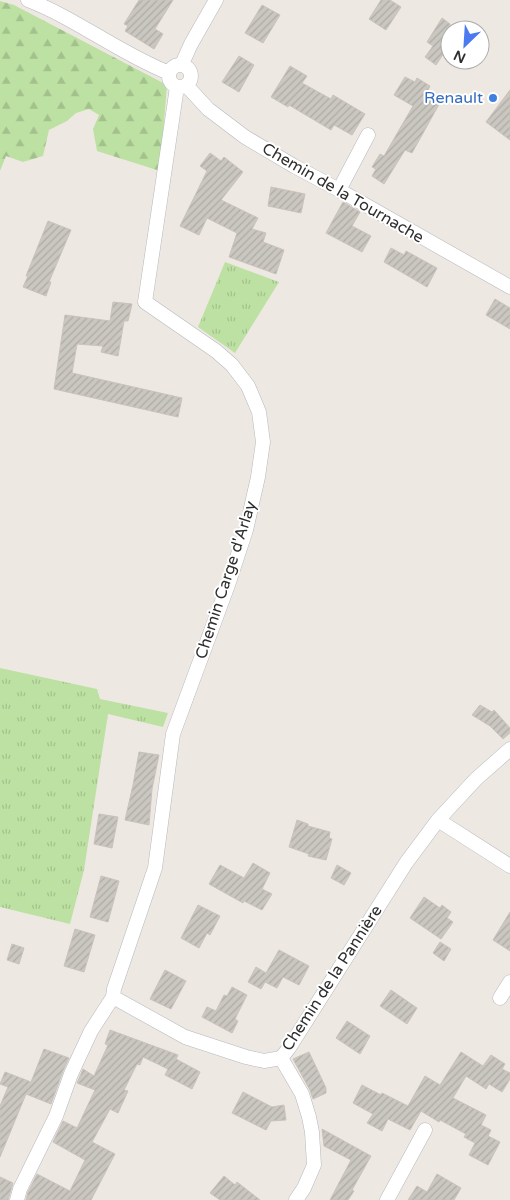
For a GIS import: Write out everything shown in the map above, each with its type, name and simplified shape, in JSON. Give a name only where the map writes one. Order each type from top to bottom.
[{"type":"street","points":[[28,0],[92,32],[128,54],[168,73]]},
{"type":"street","points":[[182,64],[216,0]]},
{"type":"street","points":[[182,64],[191,73],[191,78],[189,82],[182,86],[173,85],[168,78],[168,73],[174,66],[182,64]]},
{"type":"street","name":"Chemin de la Tournache","points":[[182,86],[208,109],[245,137],[510,287]]},
{"type":"street","name":"Chemin Carge d'Arlay","points":[[113,997],[114,989],[155,868],[173,734],[228,585],[246,530],[264,442],[259,412],[248,386],[232,365],[216,351],[145,302],[182,86]]},
{"type":"street","points":[[339,190],[368,135]]},
{"type":"street","name":"Chemin de la Pannière","points":[[113,997],[185,1037],[264,1061],[281,1058],[406,863],[438,820],[476,778],[510,749]]},
{"type":"street","points":[[438,820],[510,866]]},
{"type":"street","points":[[500,998],[510,982]]},
{"type":"street","points":[[17,1200],[20,1189],[56,1116],[71,1074],[91,1031],[113,997]]},
{"type":"street","points":[[281,1058],[302,1094],[310,1117],[312,1132],[314,1166],[296,1200]]},
{"type":"street","points":[[387,1200],[425,1130]]},
{"type":"green space","points":[[0,1],[14,5],[167,85],[160,171],[97,151],[93,129],[99,115],[89,109],[76,113],[67,121],[49,130],[43,156],[23,162],[6,156],[0,171]]},
{"type":"green space","points":[[225,262],[279,282],[235,353],[198,327]]},
{"type":"green space","points":[[0,668],[97,689],[100,699],[168,713],[163,727],[108,714],[84,870],[70,924],[0,907]]},
{"type":"building","points":[[139,0],[173,0],[155,29],[163,34],[154,49],[125,31],[128,26],[124,24]]},
{"type":"building","points":[[381,0],[390,0],[401,7],[386,30],[369,19]]},
{"type":"building","points":[[262,5],[280,15],[263,43],[245,33]]},
{"type":"building","points":[[440,21],[440,59],[436,65],[425,57],[433,46],[427,42]]},
{"type":"building","points":[[239,56],[254,65],[239,92],[222,82]]},
{"type":"building","points":[[290,66],[307,76],[302,83],[331,99],[333,95],[365,114],[352,135],[334,125],[331,130],[289,105],[288,107],[271,97]]},
{"type":"building","points":[[405,77],[415,82],[417,78],[430,86],[428,90],[442,99],[412,153],[405,150],[384,184],[372,176],[376,169],[372,167],[380,154],[384,156],[413,106],[394,95]]},
{"type":"building","points":[[510,90],[510,140],[486,122]]},
{"type":"building","points":[[210,153],[221,161],[224,157],[243,172],[221,200],[258,218],[252,229],[266,233],[263,242],[284,250],[276,274],[229,257],[237,233],[207,218],[199,235],[180,226],[207,171],[200,166]]},
{"type":"building","points":[[271,187],[305,194],[301,213],[268,206]]},
{"type":"building","points":[[343,202],[360,212],[352,226],[371,236],[362,252],[326,233]]},
{"type":"building","points":[[48,221],[71,230],[49,282],[51,282],[46,296],[23,287]]},
{"type":"building","points":[[391,248],[404,255],[406,251],[437,268],[427,287],[384,262]]},
{"type":"building","points":[[495,299],[510,308],[510,329],[486,315]]},
{"type":"building","points":[[113,302],[132,304],[128,321],[124,321],[118,356],[101,352],[103,346],[77,344],[72,373],[182,398],[178,417],[54,389],[65,315],[110,321]]},
{"type":"building","points":[[480,705],[492,712],[494,710],[510,728],[510,733],[503,739],[490,726],[472,715]]},
{"type":"building","points":[[139,752],[159,755],[152,789],[149,825],[125,820]]},
{"type":"building","points":[[99,814],[118,817],[112,848],[94,844]]},
{"type":"building","points":[[297,820],[308,824],[308,826],[330,832],[329,838],[332,839],[326,860],[308,856],[309,854],[289,847]]},
{"type":"building","points":[[253,863],[270,873],[262,889],[272,894],[262,910],[244,901],[243,903],[209,884],[220,865],[244,878]]},
{"type":"building","points":[[337,865],[351,873],[344,885],[331,878]]},
{"type":"building","points":[[101,876],[119,881],[108,922],[90,917]]},
{"type":"building","points":[[424,897],[440,908],[442,905],[451,912],[447,918],[453,922],[441,939],[410,918]]},
{"type":"building","points":[[198,905],[220,916],[210,935],[207,933],[199,948],[181,938]]},
{"type":"building","points":[[510,912],[510,951],[493,940]]},
{"type":"building","points":[[75,929],[95,935],[84,972],[64,966]]},
{"type":"building","points":[[440,942],[451,949],[444,961],[433,953]]},
{"type":"building","points":[[12,944],[24,948],[19,964],[7,960]]},
{"type":"building","points":[[279,950],[309,966],[299,985],[283,977],[277,988],[265,982],[261,989],[248,982],[256,967],[266,973]]},
{"type":"building","points":[[165,970],[186,981],[171,1009],[150,999]]},
{"type":"building","points":[[232,987],[247,995],[235,1019],[238,1021],[232,1033],[202,1017],[207,1007],[216,1011],[224,995],[227,996]]},
{"type":"building","points":[[391,990],[417,1008],[407,1024],[380,1006]]},
{"type":"building","points":[[347,1021],[370,1036],[360,1054],[336,1038]]},
{"type":"building","points":[[110,1030],[178,1055],[176,1059],[200,1072],[192,1089],[165,1075],[168,1069],[143,1057],[140,1065],[137,1064],[124,1090],[128,1091],[118,1113],[110,1109],[92,1142],[115,1154],[91,1200],[26,1200],[37,1174],[70,1191],[85,1160],[53,1142],[63,1121],[77,1128],[95,1090],[77,1083],[83,1069],[94,1076],[108,1045],[105,1044]]},
{"type":"building","points":[[44,1049],[69,1058],[51,1104],[26,1094],[0,1157],[0,1106],[8,1087],[0,1084],[5,1072],[31,1082]]},
{"type":"building","points":[[309,1052],[326,1088],[326,1093],[313,1099],[293,1059]]},
{"type":"building","points":[[461,1052],[483,1066],[491,1055],[505,1064],[502,1069],[510,1073],[510,1079],[502,1092],[489,1084],[486,1089],[466,1076],[453,1098],[486,1115],[481,1125],[491,1130],[488,1136],[500,1142],[488,1165],[469,1155],[475,1143],[464,1137],[466,1134],[440,1120],[439,1122],[421,1111],[410,1130],[388,1119],[382,1131],[367,1123],[373,1114],[353,1103],[362,1085],[408,1106],[425,1076],[440,1085]]},
{"type":"building","points":[[243,1092],[272,1107],[284,1105],[286,1120],[271,1121],[266,1130],[232,1113]]},
{"type":"building","points":[[322,1129],[371,1156],[348,1200],[330,1200],[351,1160],[324,1146]]},
{"type":"building","points":[[437,1174],[461,1188],[454,1200],[408,1200],[417,1186],[427,1192]]},
{"type":"building","points":[[224,1176],[235,1185],[237,1182],[260,1200],[220,1200],[210,1193]]},
{"type":"building","points":[[0,1177],[13,1183],[8,1200],[0,1200]]},
{"type":"place","name":"Renault","points":[[493,98]]}]
